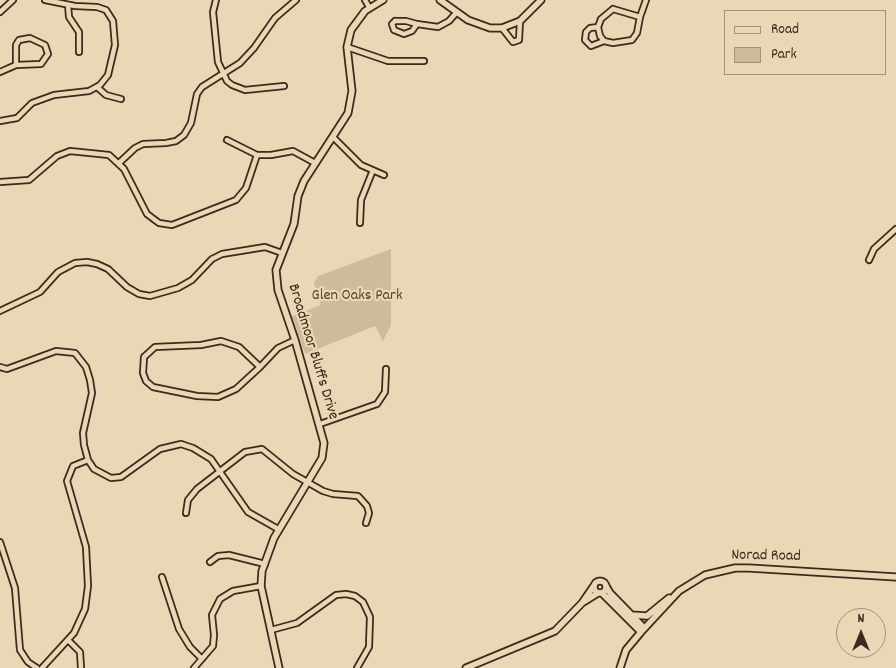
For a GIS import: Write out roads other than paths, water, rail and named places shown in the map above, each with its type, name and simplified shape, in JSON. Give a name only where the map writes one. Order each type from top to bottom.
[{"type":"street","points":[[0,12],[12,0]]},
{"type":"street","points":[[0,121],[17,118],[32,103],[54,95],[82,93],[97,87],[108,75],[114,53],[113,21],[106,10],[45,0]]},
{"type":"street","points":[[216,0],[213,20],[218,62],[223,74],[232,85],[245,90],[284,86]]},
{"type":"street","points":[[119,163],[135,148],[143,144],[176,141],[184,135],[191,123],[197,94],[202,87],[247,56],[275,18],[296,0]]},
{"type":"street","points":[[365,0],[369,7]]},
{"type":"street","name":"Broadmoor Bluffs Drive","points":[[280,668],[261,586],[265,564],[278,530],[308,483],[324,451],[320,424],[276,277],[282,253],[294,224],[301,189],[315,163],[348,113],[351,104],[352,80],[347,47],[354,24],[369,7],[383,0]]},
{"type":"street","points":[[440,0],[482,26],[502,28],[520,21],[541,0]]},
{"type":"street","points":[[598,27],[590,28],[586,32],[585,40],[591,46],[604,41],[613,43],[632,40],[638,33],[640,17],[646,0]]},
{"type":"street","points":[[68,5],[69,16],[79,32],[79,52]]},
{"type":"street","points":[[604,41],[598,27],[601,19],[613,9],[640,17]]},
{"type":"street","points":[[416,24],[412,31],[404,34],[394,30],[392,24],[399,20],[438,27],[449,21],[457,12]]},
{"type":"street","points":[[502,28],[513,42],[519,40],[520,21]]},
{"type":"street","points":[[0,72],[16,66],[41,64],[48,54],[45,45],[30,38],[19,40],[16,45],[16,66]]},
{"type":"street","points":[[347,47],[388,61],[424,61]]},
{"type":"street","points":[[97,87],[106,95],[121,99]]},
{"type":"street","points":[[333,137],[361,164],[384,175]]},
{"type":"street","points":[[227,140],[257,154],[271,156],[293,151],[315,163]]},
{"type":"street","points":[[0,182],[29,180],[57,156],[70,151],[109,155],[124,169],[147,214],[159,223],[172,225],[236,200],[246,188],[257,154]]},
{"type":"street","points":[[360,223],[361,200],[373,170]]},
{"type":"street","points":[[869,260],[874,249],[896,229]]},
{"type":"street","points":[[0,311],[40,292],[58,272],[75,263],[87,262],[98,264],[108,269],[127,287],[139,294],[150,296],[178,288],[192,280],[212,259],[222,254],[265,247],[282,253]]},
{"type":"street","points":[[260,367],[239,347],[221,341],[202,345],[154,347],[144,357],[142,373],[146,381],[153,387],[208,398],[218,397],[236,390],[260,367],[278,348],[295,340]]},
{"type":"street","points":[[0,368],[7,369],[56,351],[66,351],[81,359],[90,380],[92,393],[83,433],[88,460],[94,469],[110,478],[121,477],[151,454],[170,445],[181,444],[203,453],[220,470],[248,512],[278,530]]},
{"type":"street","points":[[320,424],[377,404],[387,385],[386,369]]},
{"type":"street","points":[[186,513],[192,494],[220,470],[245,452],[262,449],[270,453],[283,467],[308,483],[333,494],[358,496],[367,506],[369,513],[366,523]]},
{"type":"street","points":[[42,668],[68,640],[80,623],[85,609],[88,586],[86,547],[68,475],[73,466],[88,460]]},
{"type":"street","points":[[0,542],[15,588],[20,650],[28,662],[37,668]]},
{"type":"street","points":[[210,562],[218,556],[229,555],[265,564]]},
{"type":"street","name":"Norad Road","points":[[620,668],[626,650],[643,630],[679,591],[705,575],[735,568],[896,577]]},
{"type":"street","points":[[162,577],[179,628],[190,647],[202,658]]},
{"type":"street","points":[[466,668],[547,636],[555,631],[582,603],[598,580],[603,581],[610,593],[643,630]]},
{"type":"street","points":[[194,668],[213,646],[212,616],[220,599],[233,591],[261,586]]},
{"type":"street","points":[[582,603],[600,593],[606,586]]},
{"type":"street","points":[[593,587],[643,630]]},
{"type":"street","points":[[631,615],[647,616],[679,591]]},
{"type":"street","points":[[271,630],[297,623],[336,595],[346,594],[355,596],[363,602],[370,617],[369,647],[358,668]]},
{"type":"street","points":[[68,640],[80,652],[81,668]]},
{"type":"park label","name":"Glen Oaks Park","points":[[357,297]]}]
